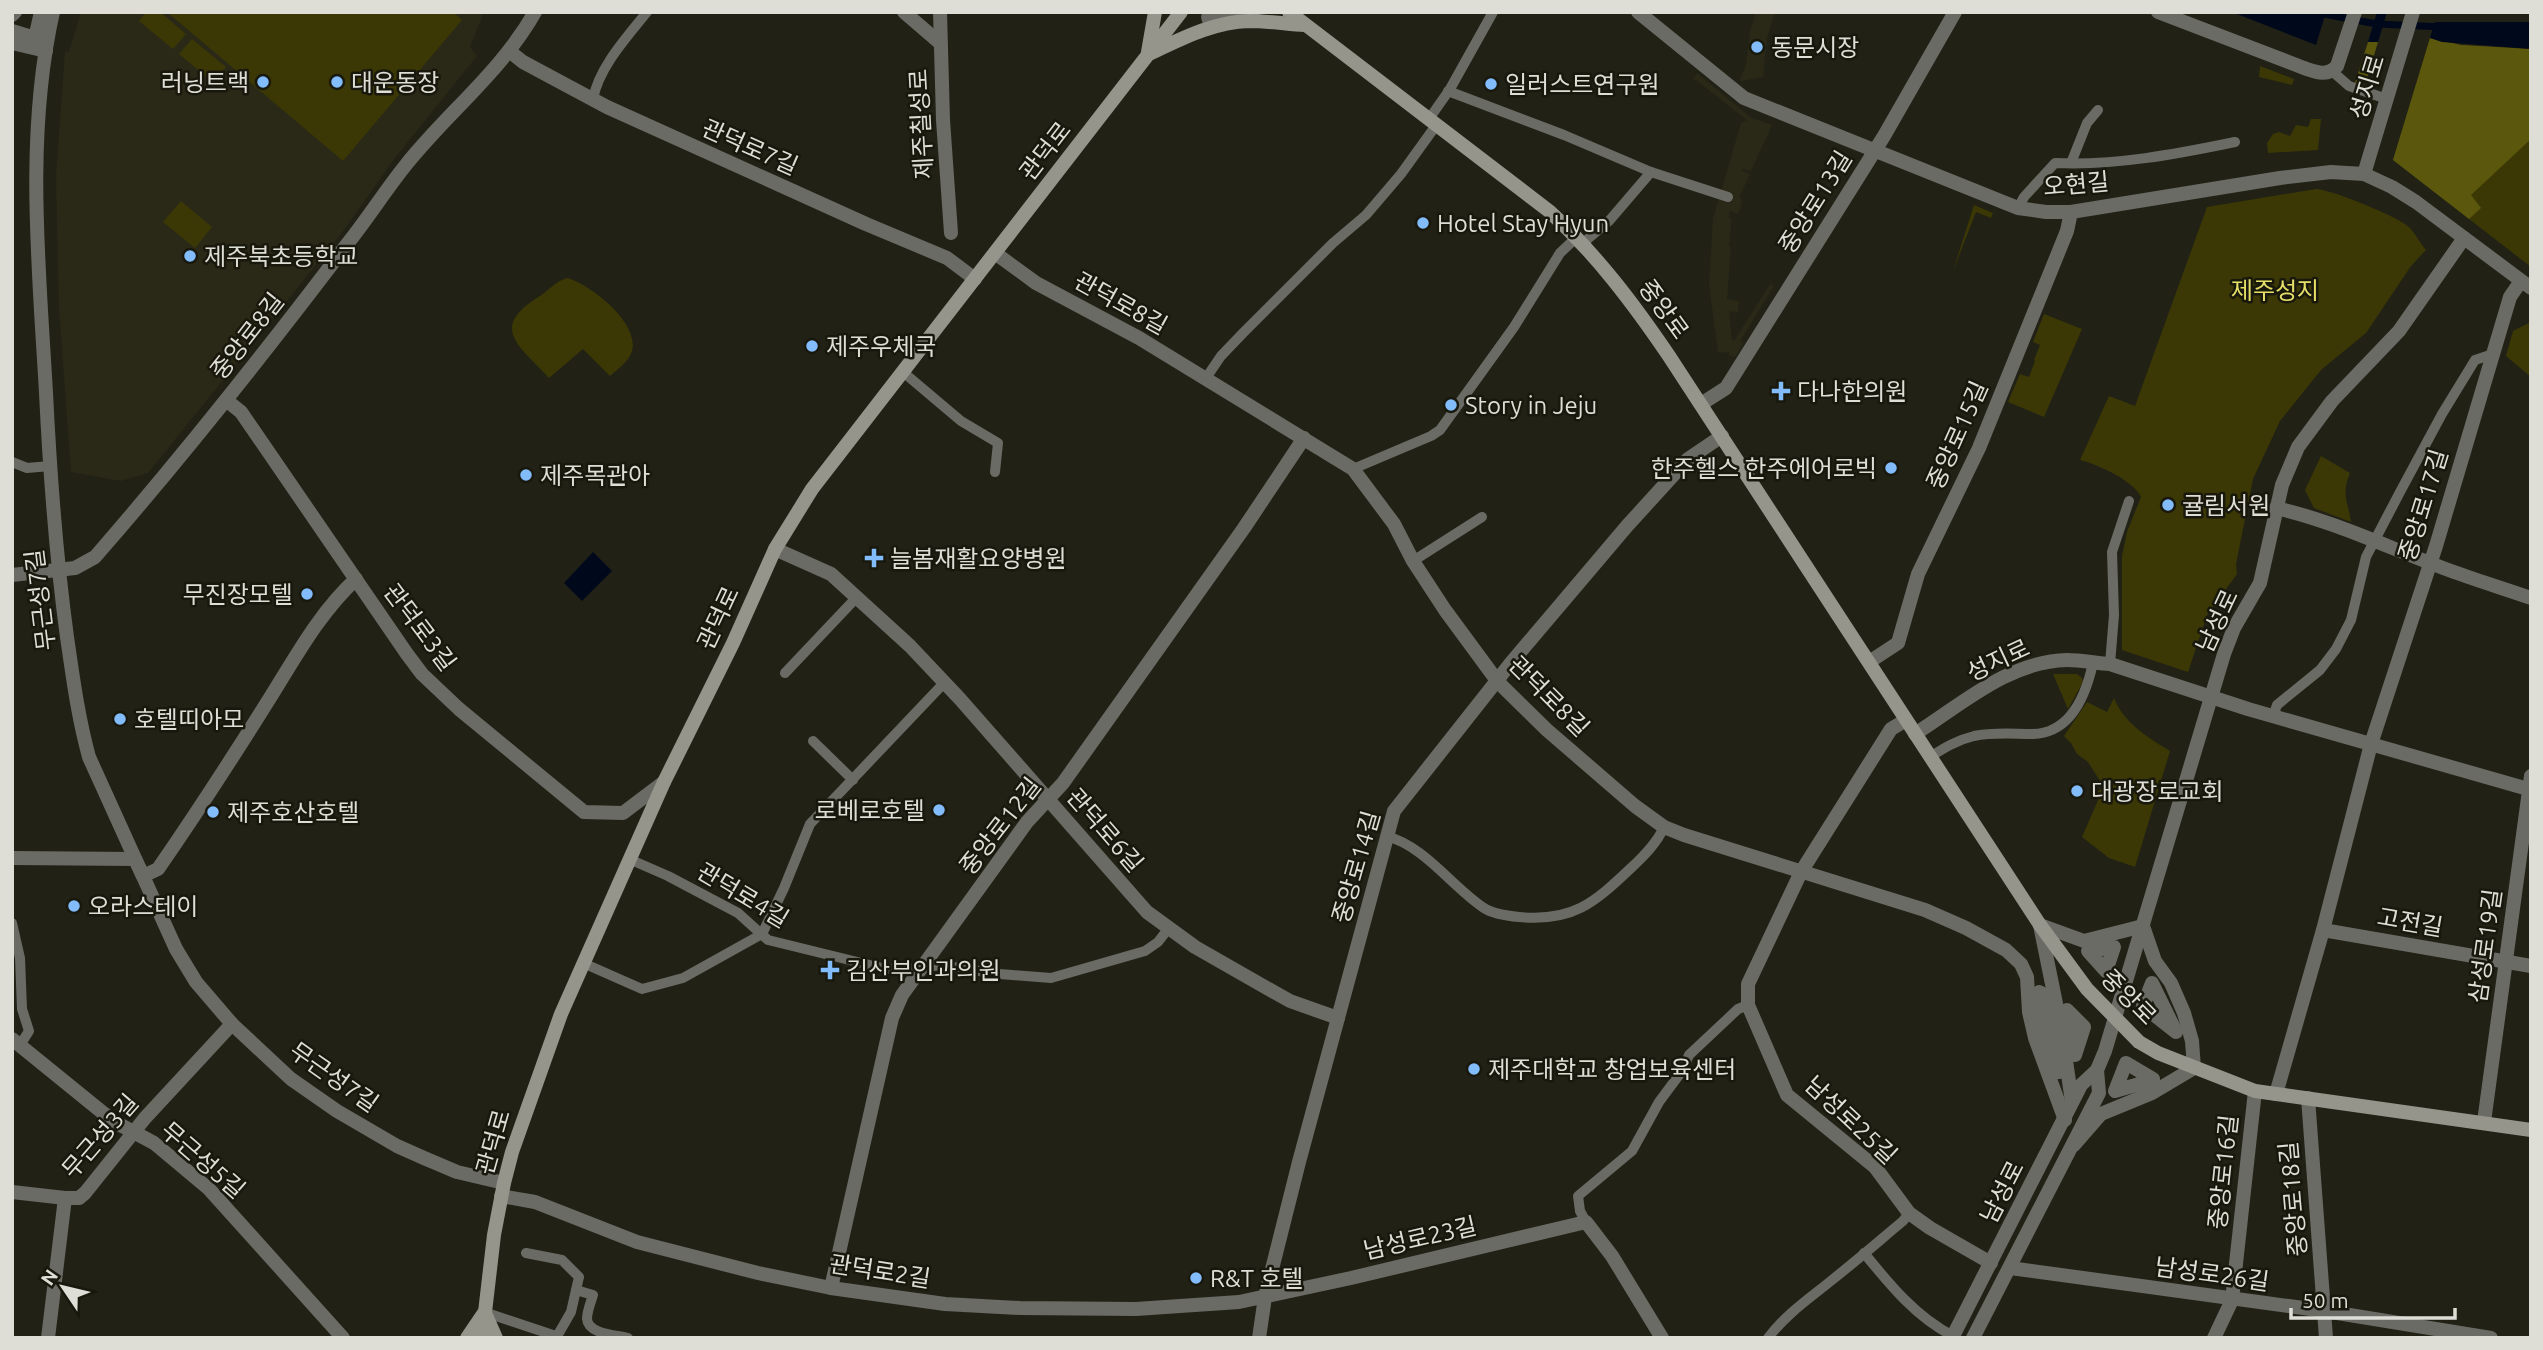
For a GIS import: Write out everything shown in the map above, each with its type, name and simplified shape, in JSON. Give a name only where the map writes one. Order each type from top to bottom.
[{"type":"main road","points":[[1148,54],[1155,12]]},
{"type":"main road","name":"관덕로","points":[[482,1338],[503,1189],[538,1075],[583,962],[629,859],[775,549],[812,489],[1181,12]]},
{"type":"main road","name":"중앙로","points":[[1289,12],[1303,19],[1525,192],[1580,240],[1622,289],[1701,404],[2040,925],[2081,982],[2139,1042],[2194,1068],[2255,1091],[2531,1130]]},
{"type":"main road","points":[[1148,54],[1191,35],[1230,23],[1303,19]]},
{"type":"main road","points":[[467,1338],[484,1312]]},
{"type":"main road","points":[[484,1312],[496,1338]]},
{"type":"street","points":[[12,32],[35,38],[41,12]]},
{"type":"street","name":"무근성7길","points":[[54,12],[46,51],[38,126],[37,209],[58,569],[80,724],[89,757],[186,967],[232,1024],[291,1079],[349,1118],[397,1146],[503,1189]]},
{"type":"street","points":[[517,12],[532,17]]},
{"type":"street","points":[[904,12],[940,43]]},
{"type":"street","name":"제주칠성로","points":[[940,12],[947,200],[951,233]]},
{"type":"street","points":[[1211,12],[1209,20],[1254,12]]},
{"type":"street","name":"오현길","points":[[1638,12],[1744,98],[2018,208],[2071,212],[2303,175],[2331,172],[2364,174],[2392,187],[2526,284]]},
{"type":"street","name":"중앙로13길","points":[[1701,404],[1726,388],[1875,149],[1955,12]]},
{"type":"street","points":[[2158,12],[2325,74],[2335,69],[2355,12]]},
{"type":"street","name":"성지로","points":[[2364,174],[2413,12]]},
{"type":"street","name":"중앙로8길","points":[[12,575],[75,568],[95,557],[226,400],[348,244],[403,168],[452,113],[472,95],[509,51],[532,17]]},
{"type":"street","points":[[12,43],[46,51]]},
{"type":"street","name":"관덕로7길","points":[[509,51],[523,62],[593,99],[866,224],[947,258],[975,279]]},
{"type":"street","name":"중앙로15길","points":[[1869,662],[1898,643],[1917,574],[1979,448],[2062,242],[2071,212]]},
{"type":"street","name":"남성로","points":[[1973,1338],[2099,1093],[2097,1070],[2227,643],[2260,583],[2287,469],[2306,435],[2349,381],[2378,355],[2399,331],[2464,238]]},
{"type":"street","name":"관덕로8길","points":[[995,253],[1035,283],[1107,320],[1353,469],[1394,524],[1413,561],[1498,682],[1562,743],[1635,806],[1664,827],[1947,918],[2006,950],[2021,964],[2027,977],[2029,1012],[2035,1038],[2065,1120]]},
{"type":"street","name":"중앙로17길","points":[[2276,1094],[2323,930],[2371,744],[2430,562],[2510,297],[2526,284]]},
{"type":"street","name":"관덕로3길","points":[[226,400],[240,412],[422,674],[459,709],[584,812],[623,813],[664,782]]},
{"type":"street","name":"중앙로14길","points":[[1259,1338],[1265,1297],[1394,811],[1510,664],[1627,526],[1688,460],[1722,436]]},
{"type":"street","name":"중앙로12길","points":[[831,1288],[892,1018],[902,995],[1027,822],[1063,783],[1304,438]]},
{"type":"street","points":[[2276,508],[2297,513],[2452,572],[2531,598]]},
{"type":"street","name":"관덕로6길","points":[[775,549],[831,574],[910,646],[1133,898],[1168,929],[1290,1001],[1338,1018]]},
{"type":"street","points":[[143,876],[158,869],[291,662],[338,596],[356,579]]},
{"type":"street","name":"성지로","points":[[1915,734],[1990,685],[2017,671],[2041,663],[2066,660],[2110,664],[2371,744]]},
{"type":"street","points":[[1748,1005],[1748,984],[1801,872],[1891,729],[1906,720]]},
{"type":"street","points":[[2371,744],[2529,783]]},
{"type":"street","name":"삼성로19길","points":[[2484,1122],[2529,783]]},
{"type":"street","points":[[12,858],[135,859]]},
{"type":"street","points":[[2040,925],[2084,941],[2143,926],[2155,961],[2171,983],[2184,1013],[2192,1041],[2194,1068],[2152,1093],[2101,1114],[2074,1145]]},
{"type":"street","points":[[2040,925],[2062,1033],[2072,1105]]},
{"type":"street","name":"고전길","points":[[2323,930],[2531,966]]},
{"type":"street","name":"남성로25길","points":[[1748,1005],[1787,1095],[1875,1167],[1909,1213],[1991,1263]]},
{"type":"street","name":"무근성3길","points":[[48,1338],[65,1198],[79,1198],[85,1193],[133,1132],[232,1024]]},
{"type":"street","name":"무근성5길","points":[[16,1042],[81,1097],[113,1121],[154,1143],[209,1188],[343,1338]]},
{"type":"street","name":"남성로","points":[[1952,1337],[2081,1085],[2097,1070]]},
{"type":"street","name":"중앙로16길","points":[[2214,1338],[2232,1300],[2255,1091]]},
{"type":"street","name":"중앙로18길","points":[[2308,1098],[2326,1338]]},
{"type":"street","name":"관덕로2길","points":[[503,1189],[637,1242],[831,1288],[945,1304],[1020,1308],[1136,1309],[1239,1302],[1265,1297]]},
{"type":"street","points":[[12,1192],[65,1198]]},
{"type":"street","points":[[1586,1222],[1612,1256],[1662,1338]]},
{"type":"street","name":"남성로23길","points":[[1265,1297],[1586,1222]]},
{"type":"street","name":"남성로26길","points":[[2010,1268],[2325,1311],[2491,1338]]},
{"type":"lane","points":[[593,99],[610,63],[647,12]]},
{"type":"lane","points":[[1206,378],[1221,356],[1340,236],[1366,215],[1401,174],[1433,122],[1493,12]]},
{"type":"lane","points":[[2335,69],[2349,86],[2381,97]]},
{"type":"lane","points":[[1448,91],[1564,135],[1651,173],[1728,197]]},
{"type":"lane","points":[[2071,163],[2087,123],[2098,110]]},
{"type":"lane","points":[[2018,208],[2030,189],[2055,163],[2146,157],[2235,142]]},
{"type":"lane","points":[[1353,469],[1432,436],[1440,430],[1514,327],[1560,253],[1609,221],[1651,173]]},
{"type":"lane","points":[[2273,716],[2277,705],[2320,670],[2345,635],[2366,558],[2374,541],[2465,375],[2475,360],[2493,354]]},
{"type":"lane","points":[[903,372],[961,421],[998,443],[995,472]]},
{"type":"lane","points":[[12,462],[27,468],[50,466]]},
{"type":"lane","points":[[2110,664],[2114,615],[2112,552],[2129,501]]},
{"type":"lane","points":[[1413,561],[1482,517]]},
{"type":"lane","points":[[785,673],[857,597]]},
{"type":"lane","points":[[1930,757],[1947,746],[1974,736],[2036,734],[2058,729],[2076,709],[2094,663]]},
{"type":"lane","points":[[583,962],[642,989],[683,978],[762,934],[785,888],[810,824],[944,683]]},
{"type":"lane","points":[[813,741],[853,780]]},
{"type":"lane","points":[[1386,836],[1408,844],[1486,909],[1507,916],[1539,919],[1562,915],[1598,900],[1645,855],[1664,827]]},
{"type":"lane","name":"관덕로4길","points":[[629,859],[738,913],[768,940],[886,969],[921,968],[940,964],[1000,974],[1051,978],[1145,951],[1158,942],[1168,929]]},
{"type":"lane","points":[[12,923],[20,958],[16,971],[22,1009],[29,1031],[16,1042]]},
{"type":"lane","points":[[1586,1222],[1580,1210],[1578,1196],[1632,1151],[1659,1102],[1682,1071],[1689,1055],[1738,1009],[1748,1005]]},
{"type":"lane","points":[[1768,1338],[1775,1328],[1816,1291],[1864,1254],[1909,1213]]},
{"type":"lane","points":[[484,1312],[556,1337],[571,1312],[579,1277],[562,1261],[526,1253]]},
{"type":"lane","points":[[1864,1254],[1931,1325],[1952,1337]]},
{"type":"lane","points":[[576,1290],[593,1295],[587,1320],[591,1327],[597,1331],[628,1338]]},
{"type":"shaded area","name":"제주북초등학교","points":[[81,12],[484,12],[470,47],[477,56],[395,158],[341,234],[148,473],[121,481],[71,472],[59,308],[56,176],[65,52],[70,48]]},
{"type":"shaded area","name":"동문시장","points":[[1756,12],[1775,12],[1767,38],[1763,77],[1741,81],[1750,31]]},
{"type":"shaded area","points":[[2430,38],[2461,45],[2531,49],[2531,139],[2471,195],[2481,208],[2469,219],[2393,160]]},
{"type":"shaded area","points":[[2368,42],[2378,42],[2367,79],[2360,84],[2355,83]]},
{"type":"shaded area","points":[[1697,73],[1750,117],[1772,125],[1751,171],[1742,171],[1750,174],[1740,196],[1742,203],[1738,214],[1730,211],[1729,217],[1731,247],[1727,299],[1739,301],[1738,313],[1729,311],[1732,340],[1734,341],[1770,284],[1774,286],[1740,341],[1743,343],[1736,356],[1729,356],[1729,352],[1718,353],[1709,284],[1713,219],[1741,123],[1747,120],[1696,80],[1692,81]]},
{"type":"green space","points":[[146,12],[160,12],[186,34],[173,49],[139,21]]},
{"type":"green space","name":"대운동장","points":[[167,12],[453,12],[462,20],[343,161]]},
{"type":"green space","points":[[2430,38],[2461,45],[2531,49],[2531,267],[2393,160]]},
{"type":"green space","points":[[192,39],[226,67],[213,82],[179,54]]},
{"type":"green space","points":[[2260,66],[2294,79],[2292,85],[2259,77]]},
{"type":"green space","points":[[2311,119],[2321,119],[2318,150],[2268,153],[2267,143],[2273,134],[2279,132],[2290,136],[2296,125],[2308,127]]},
{"type":"green space","name":"제주성지","points":[[2316,189],[2349,198],[2403,222],[2426,250],[2411,266],[2366,333],[2321,370],[2280,421],[2253,479],[2236,564],[2237,574],[2207,615],[2188,672],[2122,650],[2122,556],[2127,532],[2141,497],[2123,479],[2080,460],[2109,396],[2135,406],[2207,207]]},
{"type":"green space","points":[[181,201],[212,227],[195,248],[163,222]]},
{"type":"green space","points":[[1974,205],[1993,213],[1991,218],[1976,212],[1953,271]]},
{"type":"green space","points":[[567,278],[600,296],[621,317],[628,329],[632,340],[631,355],[610,376],[583,349],[549,378],[514,337],[512,327],[515,318],[524,307]]},
{"type":"green space","points":[[2044,314],[2082,329],[2044,417],[2008,402],[2020,374],[2029,377],[2040,345],[2033,342]]},
{"type":"green space","points":[[2531,322],[2531,377],[2506,356],[2513,331]]},
{"type":"green space","points":[[2321,456],[2350,473],[2346,498],[2351,522],[2314,508],[2305,490]]},
{"type":"green space","points":[[2053,674],[2077,674],[2082,678],[2083,682],[2068,709]]},
{"type":"green space","points":[[2114,698],[2130,722],[2170,751],[2135,867],[2109,858],[2082,837],[2099,798],[2096,793],[2104,787],[2088,762],[2077,754],[2064,736],[2087,702],[2107,712]]},
{"type":"water","points":[[2232,12],[2326,12],[2316,45]]},
{"type":"water","points":[[2377,12],[2387,12],[2378,42],[2368,42]]},
{"type":"water","points":[[2435,22],[2531,22],[2531,49],[2442,42],[2430,38]]},
{"type":"water","points":[[593,552],[612,571],[582,601],[564,583]]},
{"type":"waterway","points":[[2313,12],[2377,24],[2443,27]]},
{"type":"place","name":"동문시장","points":[[1757,47]]},
{"type":"place","name":"러닝트랙","points":[[263,82]]},
{"type":"place","name":"대운동장","points":[[337,82]]},
{"type":"place","name":"일러스트연구원","points":[[1491,84]]},
{"type":"place","name":"Hotel Stay Hyun","points":[[1423,223]]},
{"type":"place","name":"제주북초등학교","points":[[190,256]]},
{"type":"place","name":"제주우체국","points":[[812,346]]},
{"type":"place","name":"다나한의원","points":[[1781,391]]},
{"type":"place","name":"Story in Jeju","points":[[1451,405]]},
{"type":"place","name":"한주헬스 한주에어로빅","points":[[1891,468]]},
{"type":"place","name":"제주목관아","points":[[526,475]]},
{"type":"place","name":"귤림서원","points":[[2168,505]]},
{"type":"place","name":"늘봄재활요양병원","points":[[874,558]]},
{"type":"place","name":"무진장모텔","points":[[307,594]]},
{"type":"place","name":"호텔띠아모","points":[[120,719]]},
{"type":"place","name":"대광장로교회","points":[[2077,791]]},
{"type":"place","name":"로베로호텔","points":[[939,810]]},
{"type":"place","name":"제주호산호텔","points":[[213,812]]},
{"type":"place","name":"오라스테이","points":[[74,906]]},
{"type":"place","name":"김산부인과의원","points":[[830,970]]},
{"type":"place","name":"제주대학교 창업보육센터","points":[[1474,1069]]},
{"type":"place","name":"R&T 호텔","points":[[1196,1278]]}]
